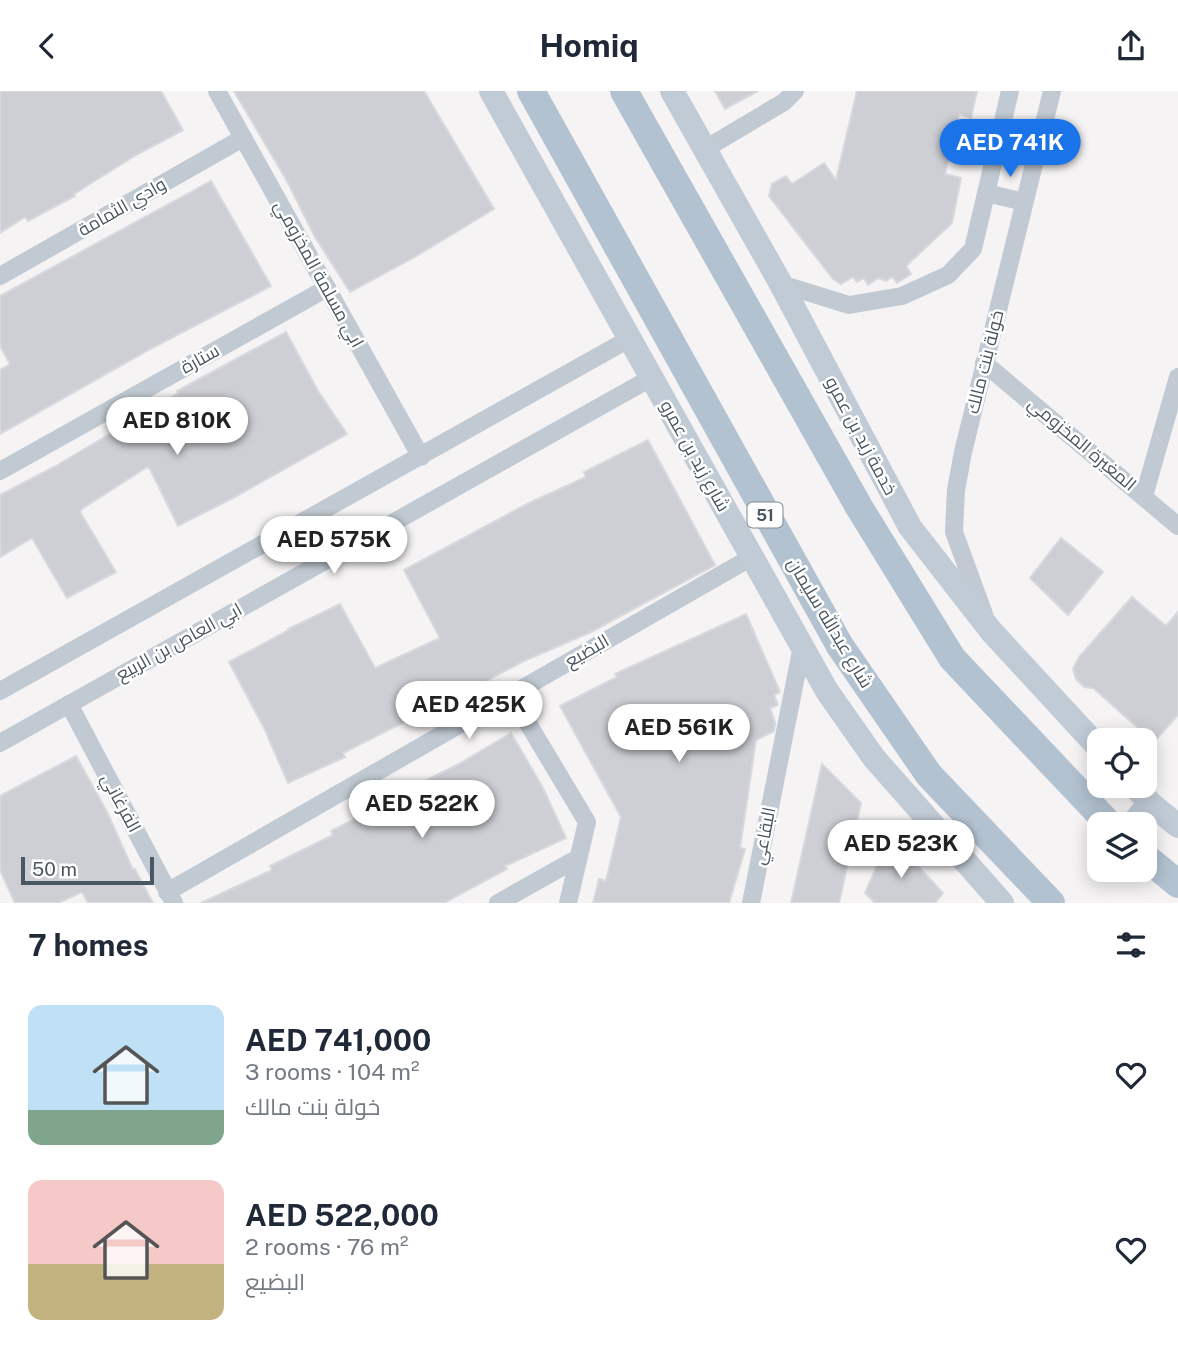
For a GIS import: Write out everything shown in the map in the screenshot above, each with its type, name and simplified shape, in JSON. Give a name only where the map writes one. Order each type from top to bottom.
[{"type":"main road","name":"شارع زيد بن عمرو","points":[[491,91],[827,691],[874,758],[1002,903]]},
{"type":"main road","name":"شارع عبدالله سليمان","points":[[531,91],[840,646],[929,775],[1051,903]]},
{"type":"main road","points":[[624,91],[852,495],[953,658],[1098,812]]},
{"type":"main road","name":"خدمة زيد بن عمرو","points":[[672,91],[780,284],[910,527],[990,631],[1087,735]]},
{"type":"main road","points":[[1147,798],[1178,825]]},
{"type":"main road","points":[[1157,867],[1178,884]]},
{"type":"street","name":"ابي مسلمة المخزومي","points":[[216,91],[421,457]]},
{"type":"street","points":[[705,149],[784,101],[795,91]]},
{"type":"street","points":[[780,284],[849,305],[902,296],[947,275],[973,249],[1010,91]]},
{"type":"street","name":"خولة بنت مالك","points":[[990,631],[954,532],[956,491],[984,363],[1052,91]]},
{"type":"street","name":"وادي الثمامة","points":[[0,276],[243,138]]},
{"type":"street","points":[[986,193],[1024,202]]},
{"type":"street","name":"ستارة","points":[[0,471],[327,288]]},
{"type":"street","points":[[0,691],[629,339]]},
{"type":"street","name":"المغيرة المخزومي","points":[[984,363],[1178,526]]},
{"type":"street","name":"ابي العاص بن الربيع","points":[[0,743],[651,377]]},
{"type":"street","points":[[1144,496],[1177,382]]},
{"type":"street","name":"البضيع","points":[[170,897],[511,695],[752,557]]},
{"type":"street","name":"البقاعي","points":[[751,903],[802,646]]},
{"type":"street","points":[[511,695],[587,822],[568,903]]},
{"type":"street","name":"الفرغاني","points":[[69,704],[170,897]]},
{"type":"street","points":[[498,903],[578,858]]},
{"type":"building","points":[[0,91],[161,91],[183,130],[136,155],[74,194],[75,196],[28,221],[25,217],[0,233]]},
{"type":"building","points":[[234,91],[424,91],[494,209],[350,292],[315,237],[287,181]]},
{"type":"building","points":[[715,91],[758,91],[725,109]]},
{"type":"building","points":[[857,91],[977,91],[971,118],[959,114],[945,174],[961,178],[952,223],[906,266],[911,274],[897,283],[892,277],[886,281],[878,278],[868,285],[864,278],[857,282],[853,277],[841,284],[833,279],[769,196],[772,184],[786,176],[792,184],[824,163],[836,180]]},
{"type":"building","points":[[211,181],[271,286],[154,347],[0,434],[0,370],[10,364],[0,346],[0,296]]},
{"type":"building","points":[[286,332],[318,391],[347,434],[178,526],[147,467],[80,512],[116,572],[67,598],[32,538],[0,557],[0,495],[56,466],[178,393],[177,391]]},
{"type":"building","points":[[648,440],[715,565],[591,632],[524,661],[463,693],[465,697],[412,723],[410,719],[343,753],[345,757],[288,783],[265,730],[229,662],[340,604],[375,668],[440,638],[404,570],[527,504],[586,477],[584,472]]},
{"type":"building","points":[[1061,538],[1103,572],[1068,615],[1030,578]]},
{"type":"building","points":[[1132,597],[1166,626],[1178,612],[1178,715],[1157,739],[1157,728],[1138,728],[1093,688],[1084,687],[1076,679],[1073,669],[1079,657]]},
{"type":"building","points":[[746,614],[780,692],[774,695],[778,705],[770,708],[775,723],[774,731],[756,740],[740,848],[745,849],[729,903],[593,903],[599,879],[606,881],[621,817],[560,706],[617,677],[615,674]]},
{"type":"building","points":[[511,733],[543,788],[566,838],[505,866],[507,869],[444,903],[201,903],[272,870],[270,866],[333,835],[331,831],[459,764]]},
{"type":"building","points":[[76,756],[107,812],[133,870],[135,869],[153,903],[88,903],[82,892],[58,903],[15,903],[0,870],[0,796]]},
{"type":"building","points":[[822,764],[861,803],[839,903],[791,903]]},
{"type":"building","points":[[890,836],[943,893],[935,903],[875,903],[865,893]]}]
